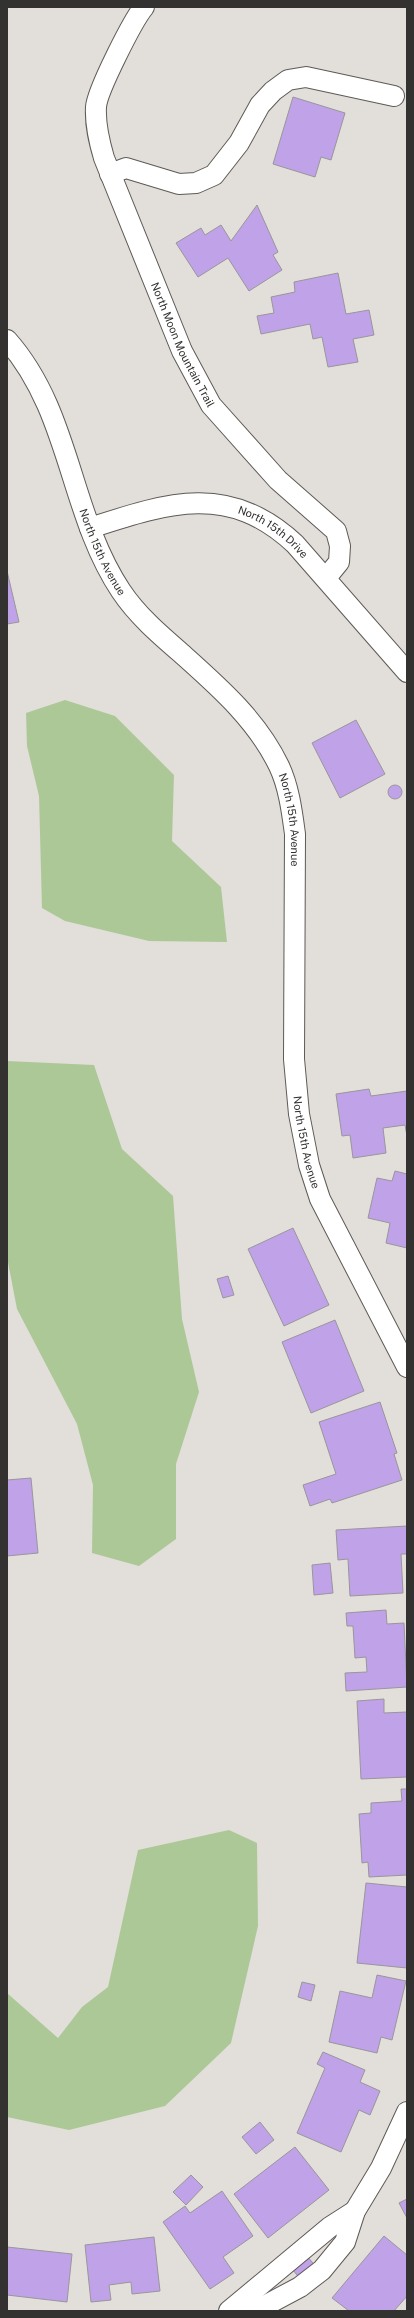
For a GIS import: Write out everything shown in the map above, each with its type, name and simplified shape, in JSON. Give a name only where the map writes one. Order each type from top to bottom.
[{"type":"street","name":"North Moon Mountain Trail","points":[[112,69],[144,7]]},
{"type":"street","name":"North Moon Mountain Trail","points":[[157,7],[152,17],[102,84],[96,105],[96,125],[110,174],[182,351],[211,404],[278,480],[336,531],[340,546],[338,562],[326,578]]},
{"type":"street","points":[[110,174],[126,168],[178,184],[196,183],[214,175],[239,143],[260,105],[273,91],[288,80],[306,78],[394,96]]},
{"type":"street","name":"North 15th Avenue","points":[[7,340],[40,387],[61,434],[99,554],[120,591],[136,610],[233,700],[261,734],[280,767],[291,809],[295,834],[294,1059],[299,1114],[310,1165],[320,1199],[407,1367]]},
{"type":"street","name":"North 15th Drive","points":[[90,528],[156,507],[196,502],[216,503],[262,518],[278,528],[326,578],[407,672]]},
{"type":"street","points":[[255,2311],[288,2295],[322,2270],[345,2242],[355,2211],[381,2168],[407,2112]]},
{"type":"street","points":[[229,2311],[330,2227],[355,2211]]},
{"type":"green space","points":[[65,700],[115,716],[174,775],[172,841],[221,887],[227,942],[149,941],[65,921],[42,908],[39,796],[27,746],[26,713]]},
{"type":"green space","points":[[7,1061],[94,1065],[122,1149],[173,1196],[182,1319],[199,1392],[176,1464],[176,1539],[139,1566],[92,1553],[93,1485],[77,1424],[17,1309],[7,1257]]},
{"type":"green space","points":[[229,1830],[257,1843],[258,1926],[231,2043],[165,2106],[69,2130],[7,2117],[7,1993],[58,2038],[82,2007],[108,1987],[138,1850]]},
{"type":"building","points":[[293,97],[345,113],[331,160],[321,157],[315,177],[273,164]]},
{"type":"building","points":[[257,205],[278,252],[273,255],[282,270],[249,291],[228,258],[198,277],[176,243],[201,228],[205,235],[221,225],[231,241]]},
{"type":"building","points":[[338,273],[346,314],[369,310],[374,335],[353,339],[358,362],[328,367],[322,337],[313,339],[310,324],[261,334],[257,316],[274,313],[271,297],[295,292],[294,282]]},
{"type":"building","points":[[7,571],[19,622],[7,624]]},
{"type":"building","points":[[356,720],[385,774],[340,798],[312,743]]},
{"type":"building","points":[[392,785],[398,785],[402,789],[402,795],[398,799],[392,799],[388,795],[388,789]]},
{"type":"building","points":[[369,1089],[371,1096],[407,1091],[407,1136],[405,1125],[383,1128],[386,1153],[353,1158],[350,1135],[342,1136],[336,1094]]},
{"type":"building","points":[[395,1171],[407,1174],[407,1248],[386,1243],[390,1223],[368,1218],[377,1178],[392,1181]]},
{"type":"building","points":[[293,1228],[329,1305],[284,1326],[248,1249]]},
{"type":"building","points":[[228,1276],[234,1295],[223,1298],[217,1279]]},
{"type":"building","points":[[335,1320],[364,1391],[311,1413],[282,1342]]},
{"type":"building","points":[[380,1402],[397,1453],[394,1454],[402,1480],[332,1503],[330,1499],[310,1506],[303,1485],[336,1474],[319,1422]]},
{"type":"building","points":[[31,1478],[38,1553],[7,1556],[7,1480]]},
{"type":"building","points":[[407,1526],[407,1554],[401,1554],[403,1593],[350,1596],[348,1559],[338,1560],[336,1530]]},
{"type":"building","points":[[330,1563],[333,1593],[314,1595],[312,1565]]},
{"type":"building","points":[[386,1610],[387,1624],[404,1623],[407,1687],[346,1691],[345,1673],[367,1672],[366,1657],[355,1658],[353,1626],[347,1626],[346,1613]]},
{"type":"building","points":[[384,1699],[384,1713],[407,1712],[407,1777],[361,1779],[357,1701]]},
{"type":"building","points":[[401,1789],[407,1789],[407,1875],[369,1877],[368,1862],[362,1863],[359,1814],[371,1813],[371,1803],[402,1801]]},
{"type":"building","points":[[366,1883],[407,1887],[407,1968],[357,1963]]},
{"type":"building","points":[[377,1975],[406,1981],[392,2040],[381,2037],[377,2053],[329,2042],[340,1991],[372,1998]]},
{"type":"building","points":[[302,1982],[315,1985],[311,2001],[298,1997]]},
{"type":"building","points":[[323,2052],[365,2070],[360,2082],[380,2091],[370,2115],[359,2110],[341,2152],[297,2133],[325,2068],[317,2064]]},
{"type":"building","points":[[260,2122],[274,2140],[256,2154],[242,2137]]},
{"type":"building","points":[[295,2147],[329,2190],[268,2238],[234,2194]]},
{"type":"building","points":[[191,2175],[203,2187],[186,2205],[173,2192]]},
{"type":"building","points":[[222,2191],[253,2236],[223,2257],[234,2273],[210,2289],[163,2222],[185,2206],[190,2213]]},
{"type":"building","points":[[407,2199],[407,2218],[399,2203]]},
{"type":"building","points":[[384,2236],[407,2255],[407,2296],[394,2311],[349,2311],[332,2298]]},
{"type":"building","points":[[154,2237],[160,2291],[132,2294],[131,2282],[109,2285],[111,2300],[91,2302],[85,2245]]},
{"type":"building","points":[[7,2247],[72,2254],[67,2302],[7,2295]]},
{"type":"building","points":[[307,2256],[317,2268],[302,2281],[292,2269]]}]
